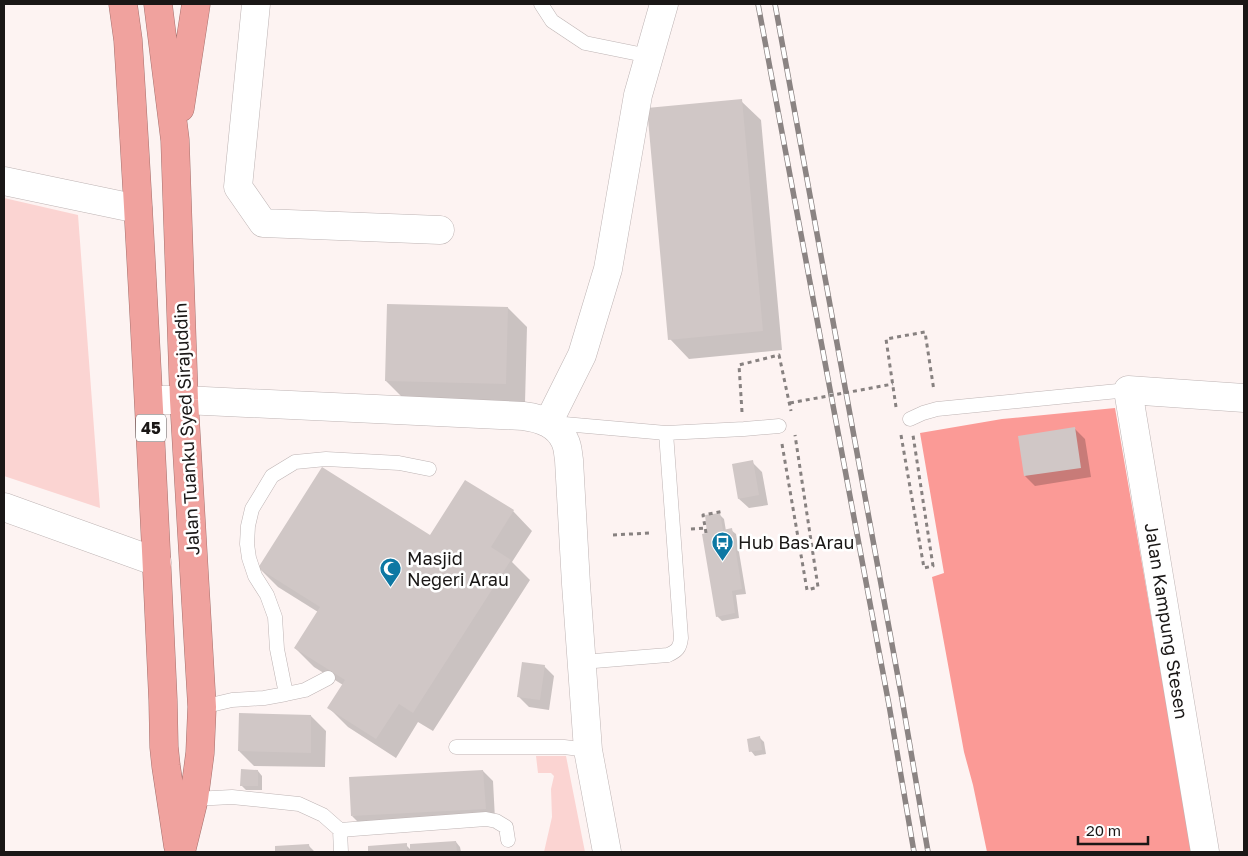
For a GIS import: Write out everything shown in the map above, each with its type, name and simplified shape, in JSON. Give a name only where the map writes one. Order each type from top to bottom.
[{"type":"highway","name":"Jalan Tuanku Syed Sirajuddin","points":[[123,4],[128,40],[149,400],[164,747],[180,852]]},
{"type":"highway","name":"Jalan Tuanku Syed Sirajuddin","points":[[158,4],[175,140],[184,400],[202,707],[200,753],[194,798],[180,852]]},
{"type":"highway","points":[[175,140],[196,4]]},
{"type":"street","points":[[256,4],[238,187],[263,223],[440,230]]},
{"type":"street","points":[[548,422],[582,355],[608,269],[638,95],[664,4]]},
{"type":"street","points":[[4,181],[138,209]]},
{"type":"street","points":[[1128,390],[1244,398]]},
{"type":"street","name":"Jalan Kampung Stesen","points":[[1128,390],[1205,852]]},
{"type":"street","points":[[149,400],[523,416],[548,422],[560,431],[566,442],[569,460],[588,750],[607,852]]},
{"type":"street","points":[[4,507],[157,562]]},
{"type":"lane","points":[[541,4],[552,21],[585,43],[649,56]]},
{"type":"lane","points":[[904,416],[937,409],[1128,390]]},
{"type":"lane","points":[[548,422],[666,433],[779,426]]},
{"type":"lane","points":[[582,662],[668,655],[676,652],[680,646],[681,638],[666,433]]},
{"type":"lane","points":[[286,694],[277,649],[275,617],[248,558],[247,544],[248,526],[252,510],[272,476],[295,462],[326,459],[400,463],[429,469]]},
{"type":"lane","points":[[202,707],[232,700],[264,698],[305,690],[328,678]]},
{"type":"lane","points":[[456,747],[564,747],[588,750]]},
{"type":"lane","points":[[194,798],[232,798],[299,804],[323,815],[340,830],[342,852]]},
{"type":"lane","points":[[340,830],[486,819],[496,820],[506,827],[508,840]]},
{"type":"path","points":[[901,432],[924,568],[934,566],[904,416],[892,384],[886,339],[925,332],[937,409]]},
{"type":"path","points":[[744,429],[738,365],[780,356],[791,412]]},
{"type":"path","points":[[790,403],[892,384]]},
{"type":"path","points":[[779,426],[807,590],[818,587],[794,432]]},
{"type":"path","points":[[706,533],[703,515],[724,511]]},
{"type":"path","points":[[691,529],[705,528]]},
{"type":"path","points":[[613,536],[650,533]]},
{"type":"shaded area","points":[[4,198],[78,215],[100,508],[4,476]]},
{"type":"shaded area","points":[[1115,408],[1192,852],[987,852],[964,752],[932,577],[944,573],[920,433],[1002,419]]},
{"type":"shaded area","points":[[536,756],[566,756],[585,852],[544,852],[552,817],[551,789],[554,776],[551,773],[538,773]]},
{"type":"building","points":[[742,99],[763,331],[668,340],[647,108]]},
{"type":"building","points":[[387,304],[508,307],[506,384],[385,381]]},
{"type":"building","points":[[1075,427],[1081,468],[1024,476],[1018,436]]},
{"type":"building","points":[[753,460],[759,495],[738,499],[732,464]]},
{"type":"building","name":"Masjid Negeri Arau","points":[[322,467],[430,535],[465,480],[514,510],[491,547],[511,560],[413,713],[399,704],[376,739],[327,708],[345,680],[294,648],[320,607],[258,568]]},
{"type":"building","name":"Hub Bas Arau","points":[[720,513],[723,530],[732,528],[742,589],[732,591],[735,613],[716,617],[702,534],[707,533],[705,515]]},
{"type":"building","points":[[522,662],[545,665],[540,700],[517,697]]},
{"type":"building","points":[[239,713],[311,715],[311,753],[238,751]]},
{"type":"building","points":[[760,736],[762,750],[749,752],[747,739]]},
{"type":"building","points":[[241,769],[258,770],[258,786],[240,786]]},
{"type":"building","points":[[483,770],[486,809],[351,816],[349,777]]},
{"type":"building","points":[[456,841],[457,852],[410,852],[410,844]]},
{"type":"building","points":[[407,843],[407,852],[368,852],[368,846]]},
{"type":"building","points":[[309,844],[310,852],[275,852],[275,846]]},
{"type":"railway","points":[[758,4],[889,705],[914,852]]},
{"type":"railway","points":[[775,4],[902,699],[928,852]]},
{"type":"place","name":"Hub Bas Arau","points":[[722,562]]},
{"type":"place","name":"Masjid Negeri Arau","points":[[391,588]]}]
